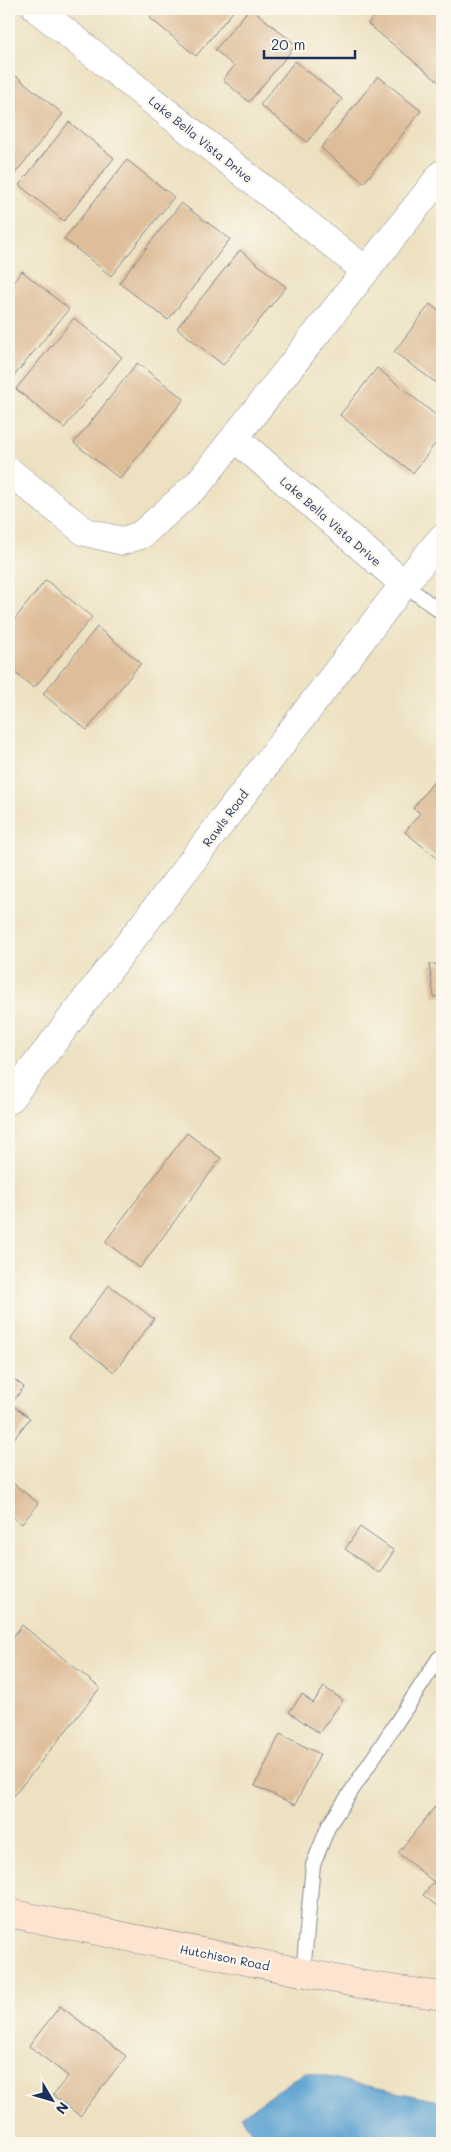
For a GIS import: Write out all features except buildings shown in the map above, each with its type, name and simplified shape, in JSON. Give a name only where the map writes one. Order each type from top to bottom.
[{"type":"street","name":"Lake Bella Vista Drive","points":[[37,9],[365,270]]},
{"type":"street","points":[[9,471],[85,532],[122,541],[141,535],[190,491],[235,438],[442,174]]},
{"type":"street","name":"Lake Bella Vista Drive","points":[[235,438],[404,584]]},
{"type":"street","name":"Rawls Road","points":[[9,1100],[404,584],[442,538]]},
{"type":"street","name":"Hutchison Road","points":[[9,1913],[365,1985],[442,1996]]},
{"type":"lane","points":[[404,584],[442,613]]},
{"type":"lane","points":[[304,1973],[313,1865],[329,1825],[439,1658]]},
{"type":"water","points":[[305,2072],[442,2102],[442,2143],[259,2143],[241,2116]]}]
